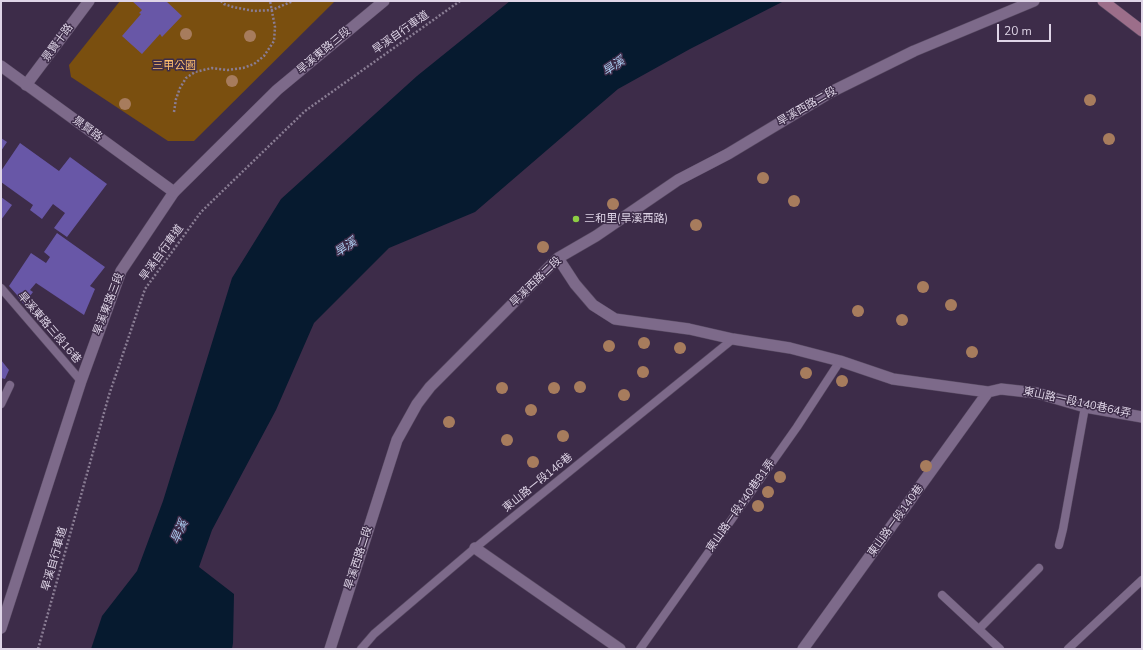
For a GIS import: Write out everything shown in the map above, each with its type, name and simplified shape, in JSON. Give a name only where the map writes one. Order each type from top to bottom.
[{"type":"main road","points":[[1103,1],[1142,31]]},
{"type":"street","name":"景賢十路","points":[[26,85],[89,1]]},
{"type":"street","name":"旱溪東路三段","points":[[1,628],[81,382],[121,271],[174,192],[277,90],[384,1]]},
{"type":"street","name":"旱溪西路二段","points":[[330,649],[397,440],[417,404],[430,387],[558,258],[596,236],[678,180],[728,154],[831,92],[914,51],[1034,1]]},
{"type":"street","name":"景賢路","points":[[1,66],[174,192]]},
{"type":"street","name":"東山路一段140巷64弄","points":[[558,258],[575,284],[593,305],[615,319],[689,329],[733,339],[790,348],[840,361],[893,379],[988,392],[1001,389],[1037,393],[1085,407],[1142,417]]},
{"type":"street","name":"東山路一段140巷","points":[[803,649],[988,392]]},
{"type":"street","points":[[475,548],[620,649]]},
{"type":"lane","name":"旱溪東路三段16巷","points":[[1,288],[81,382]]},
{"type":"lane","name":"東山路一段146巷","points":[[361,649],[374,634],[475,548],[733,339]]},
{"type":"lane","name":"東山路一段140巷81弄","points":[[640,649],[797,427],[840,361]]},
{"type":"lane","points":[[1,404],[10,385]]},
{"type":"lane","points":[[1059,545],[1064,530],[1085,407]]},
{"type":"lane","points":[[979,629],[1039,568]]},
{"type":"lane","points":[[1068,649],[1142,580]]},
{"type":"lane","points":[[942,595],[1000,649]]},
{"type":"path","points":[[221,1],[224,4],[233,7],[254,11],[272,10],[293,1]]},
{"type":"path","points":[[174,112],[176,99],[180,88],[186,78],[195,72],[212,68],[228,70],[243,68],[254,64],[264,56],[274,41],[275,27],[270,1]]},
{"type":"path","name":"旱溪自行車道","points":[[38,649],[109,395],[145,289],[201,212],[305,111],[460,1]]},
{"type":"green space","name":"三甲公園","points":[[120,1],[335,1],[194,141],[168,141],[71,77],[69,65]]},
{"type":"water","name":"旱溪","points":[[510,1],[784,1],[690,49],[618,89],[475,212],[389,248],[314,323],[276,410],[212,530],[199,567],[234,594],[232,649],[91,649],[102,616],[137,571],[163,501],[232,278],[281,199],[417,76]]},
{"type":"building","points":[[132,1],[166,1],[182,16],[162,37],[160,34],[142,54],[122,36],[141,14],[139,13],[142,10]]},
{"type":"building","points":[[1,138],[7,142],[1,151]]},
{"type":"building","points":[[20,143],[59,171],[70,157],[107,184],[67,237],[54,228],[65,213],[53,204],[42,219],[30,210],[33,205],[1,182],[1,171]]},
{"type":"building","points":[[1,197],[12,205],[1,220]]},
{"type":"building","points":[[57,233],[105,267],[90,286],[95,289],[84,315],[36,283],[30,290],[33,292],[24,304],[9,286],[31,253],[46,263],[50,257],[44,252]]},
{"type":"building","points":[[1,360],[9,370],[5,379],[1,378]]},
{"type":"place","name":"三和里(旱溪西路)","points":[[576,219]]}]
